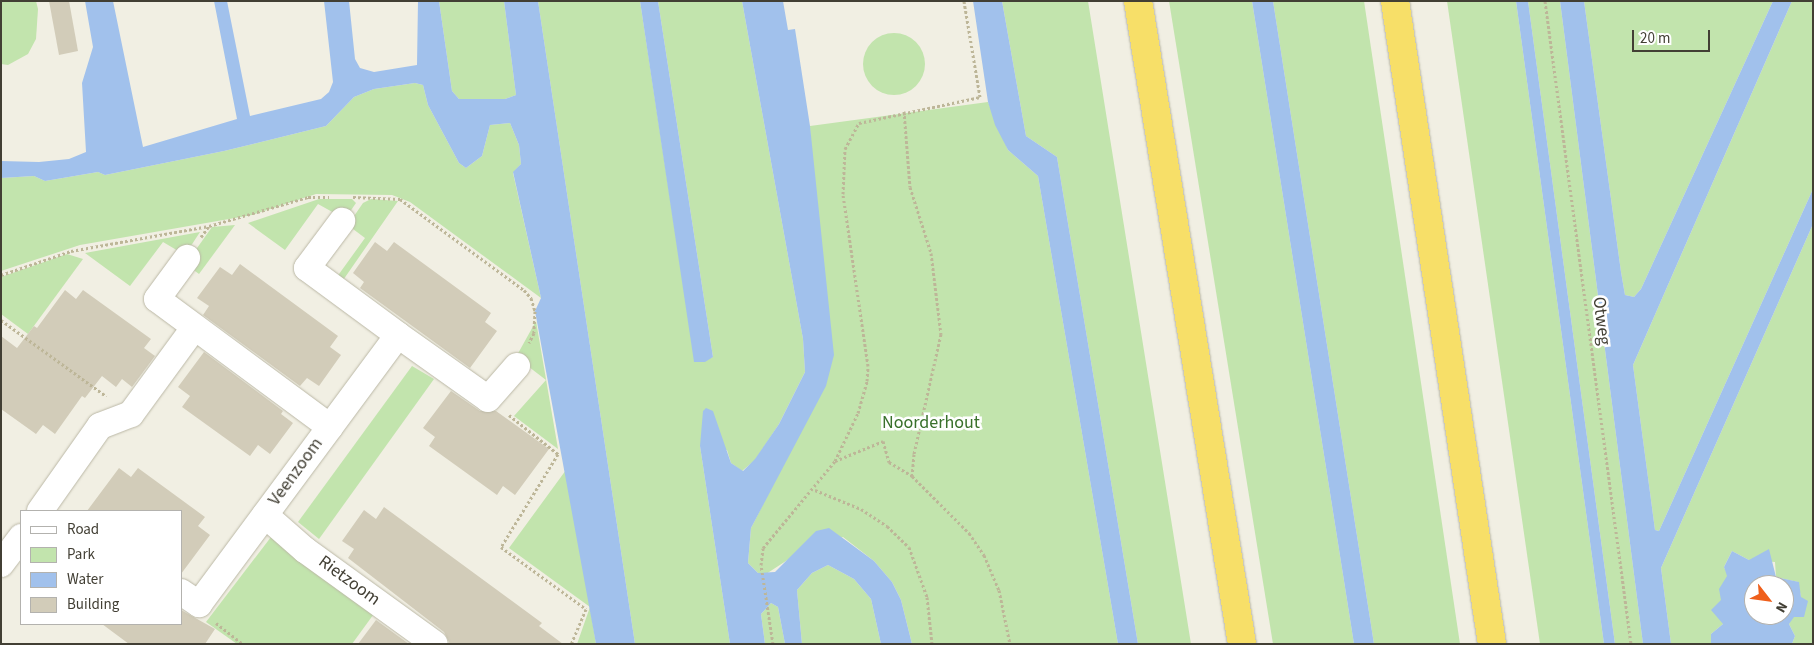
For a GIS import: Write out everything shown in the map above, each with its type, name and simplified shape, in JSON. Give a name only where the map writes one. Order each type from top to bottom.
[{"type":"highway","points":[[1138,1],[1242,644]]},
{"type":"highway","points":[[1395,1],[1492,644]]},
{"type":"street","points":[[342,221],[307,268],[488,399],[517,366]]},
{"type":"street","name":"Veenzoom","points":[[187,258],[157,299],[330,427],[265,515],[190,598]]},
{"type":"street","points":[[53,507],[100,426],[131,414],[194,328]]},
{"type":"street","points":[[330,427],[398,335]]},
{"type":"street","name":"Rietzoom","points":[[265,515],[306,550],[435,644]]},
{"type":"street","points":[[1,564],[20,538]]},
{"type":"path","points":[[773,644],[761,565],[763,548],[814,490],[835,461],[858,413],[868,366],[844,194],[845,149],[859,123],[980,97],[964,1]]},
{"type":"path","name":"Otweg","points":[[1545,1],[1630,644]]},
{"type":"path","points":[[904,112],[910,187],[931,253],[941,334],[914,454],[912,476]]},
{"type":"path","points":[[1,320],[131,414]]},
{"type":"path","points":[[488,399],[558,454],[501,547],[586,609],[571,644]]},
{"type":"path","points":[[835,461],[883,441],[889,462],[912,476],[969,533],[984,555],[999,590],[1010,644]]},
{"type":"path","points":[[814,490],[861,509],[887,526],[909,547],[927,597],[932,644]]},
{"type":"path","points":[[190,598],[204,614],[243,644]]},
{"type":"green space","points":[[1,1],[36,1],[38,9],[36,39],[28,54],[8,65],[1,64]]},
{"type":"green space","points":[[439,1],[504,1],[516,95],[505,99],[459,99],[452,91]]},
{"type":"green space","points":[[538,1],[640,1],[695,362],[713,357],[658,1],[742,1],[803,339],[805,372],[779,424],[755,460],[742,471],[731,463],[727,450],[700,446],[730,644],[635,644]]},
{"type":"green space","points":[[1002,1],[1088,1],[1191,644],[1138,644],[1057,157],[1026,136]]},
{"type":"green space","points":[[1169,1],[1252,1],[1354,644],[1273,644]]},
{"type":"green space","points":[[1273,1],[1364,1],[1460,644],[1374,644]]},
{"type":"green space","points":[[1447,1],[1516,1],[1604,644],[1540,644]]},
{"type":"green space","points":[[1528,1],[1560,1],[1643,644],[1615,644]]},
{"type":"green space","points":[[1584,1],[1773,1],[1641,289],[1634,297],[1625,295],[1621,272]]},
{"type":"green space","points":[[1792,1],[1813,1],[1813,189],[1659,531],[1655,530],[1633,365]]},
{"type":"green space","points":[[894,33],[906,35],[916,42],[923,52],[925,64],[923,76],[916,86],[906,93],[894,95],[882,93],[872,86],[865,76],[863,64],[865,52],[872,42],[882,35]]},
{"type":"green space","points":[[415,83],[423,85],[428,105],[459,163],[466,168],[482,156],[490,125],[510,123],[519,145],[521,164],[513,173],[541,298],[410,202],[392,195],[316,194],[252,215],[80,245],[1,271],[1,178],[34,176],[45,181],[98,172],[105,175],[224,151],[326,126],[354,97],[374,89]]},
{"type":"green space","name":"Noorderhout","points":[[988,102],[1008,150],[1038,176],[1118,644],[912,644],[901,600],[892,582],[874,561],[843,537],[789,559],[766,574],[758,573],[748,563],[751,528],[785,461],[816,346],[810,126]]},
{"type":"green space","points":[[319,199],[352,199],[356,203],[345,219],[318,204],[285,250],[248,223]]},
{"type":"green space","points":[[371,199],[398,201],[339,286],[334,281],[365,238],[349,226],[350,222],[363,203]]},
{"type":"green space","points":[[1813,224],[1813,644],[1792,644],[1795,636],[1790,625],[1794,625],[1794,613],[1801,597],[1798,582],[1794,581],[1794,575],[1776,575],[1775,562],[1749,560],[1732,551],[1724,567],[1728,576],[1721,600],[1723,624],[1711,634],[1711,644],[1671,644],[1661,568]]},
{"type":"green space","points":[[235,225],[199,274],[191,268],[190,258],[212,227]]},
{"type":"green space","points":[[200,232],[185,255],[163,242],[130,286],[85,253]]},
{"type":"green space","points":[[67,254],[83,259],[28,334],[1,314],[1,277]]},
{"type":"green space","points":[[536,321],[558,449],[514,416],[546,380],[516,357]]},
{"type":"green space","points":[[412,366],[434,379],[319,539],[298,522]]},
{"type":"green space","points":[[566,470],[590,607],[509,548]]},
{"type":"green space","points":[[271,537],[376,611],[352,644],[237,644],[206,622]]},
{"type":"green space","points":[[828,565],[854,579],[871,599],[881,644],[802,644],[797,590],[812,573]]},
{"type":"green space","points":[[771,603],[778,607],[785,644],[765,644],[761,614]]},
{"type":"green space","points":[[590,607],[596,644],[577,644]]},
{"type":"water","points":[[85,1],[113,1],[143,147],[237,119],[214,1],[227,1],[250,116],[321,99],[329,92],[333,82],[324,1],[349,1],[355,59],[360,68],[374,72],[417,65],[418,1],[439,1],[452,91],[459,99],[505,99],[516,95],[504,1],[538,1],[635,644],[596,644],[535,311],[541,298],[513,172],[521,164],[519,145],[510,123],[490,125],[482,156],[466,168],[459,163],[428,105],[423,85],[415,83],[374,89],[354,97],[326,126],[224,151],[105,175],[98,172],[45,181],[34,176],[1,178],[1,161],[39,162],[69,159],[86,152],[82,83],[93,47]]},
{"type":"water","points":[[640,1],[658,1],[713,357],[705,362],[694,362]]},
{"type":"water","points":[[742,1],[783,1],[788,30],[795,29],[810,126],[834,355],[826,386],[751,528],[748,563],[758,573],[775,572],[816,531],[829,528],[874,561],[892,582],[901,600],[912,644],[881,644],[871,599],[854,579],[828,565],[812,573],[797,590],[802,644],[785,644],[778,607],[771,603],[761,614],[765,644],[730,644],[700,446],[703,411],[706,408],[713,411],[731,463],[743,471],[755,459],[779,424],[805,372],[803,339]]},
{"type":"water","points":[[973,1],[1002,1],[1026,136],[1057,157],[1138,644],[1118,644],[1038,176],[1008,150],[995,125],[988,102]]},
{"type":"water","points":[[1252,1],[1273,1],[1374,644],[1354,644]]},
{"type":"water","points":[[1516,1],[1528,1],[1615,644],[1604,644]]},
{"type":"water","points":[[1560,1],[1584,1],[1621,272],[1625,295],[1634,297],[1641,289],[1773,1],[1792,1],[1633,365],[1655,530],[1659,531],[1813,189],[1813,224],[1661,568],[1671,644],[1643,644]]},
{"type":"water","points":[[1769,549],[1776,575],[1744,575],[1744,625],[1790,625],[1795,636],[1792,644],[1711,644],[1711,634],[1723,624],[1711,610],[1721,600],[1719,589],[1727,576],[1724,567],[1732,551],[1749,560]]},
{"type":"water","points":[[1794,581],[1799,582],[1801,597],[1808,601],[1804,617],[1794,617]]},
{"type":"building","points":[[49,1],[69,1],[78,51],[59,55]]},
{"type":"building","points":[[375,242],[387,251],[394,242],[491,313],[485,322],[497,331],[470,368],[360,288],[364,282],[353,273]]},
{"type":"building","points":[[240,264],[338,336],[330,347],[341,355],[319,386],[307,378],[300,386],[203,315],[209,306],[197,298],[220,267],[232,275]]},
{"type":"building","points":[[65,290],[76,299],[83,290],[151,339],[144,348],[155,356],[132,387],[122,379],[116,387],[102,376],[85,398],[82,396],[55,434],[43,425],[36,434],[1,409],[1,336],[17,348],[34,326],[37,328]]},
{"type":"building","points":[[204,352],[283,411],[281,414],[293,423],[270,454],[258,445],[250,456],[182,407],[190,396],[178,387]]},
{"type":"building","points":[[451,391],[480,411],[496,411],[549,449],[515,495],[503,486],[497,495],[429,446],[435,437],[423,428]]},
{"type":"building","points":[[119,468],[131,477],[138,468],[205,517],[198,526],[210,535],[182,573],[182,510],[88,510]]},
{"type":"building","points":[[384,507],[542,623],[539,626],[563,644],[450,644],[444,632],[348,558],[354,549],[342,541],[364,510],[376,519]]},
{"type":"building","points":[[182,611],[215,629],[205,644],[129,644],[103,625],[182,625]]},
{"type":"building","points":[[376,620],[409,644],[358,644]]}]
